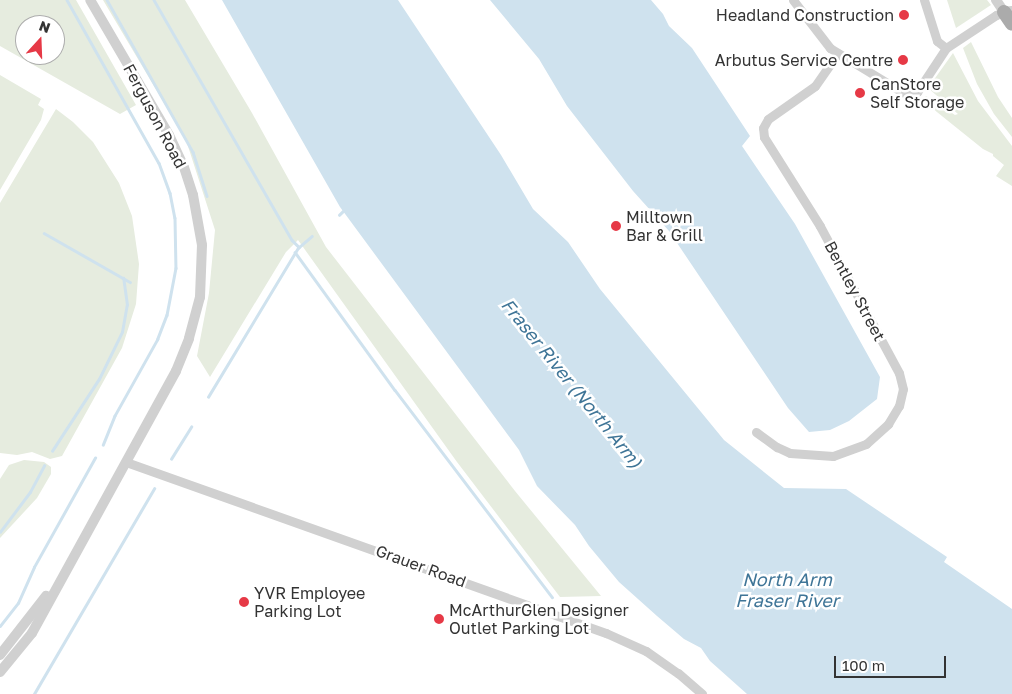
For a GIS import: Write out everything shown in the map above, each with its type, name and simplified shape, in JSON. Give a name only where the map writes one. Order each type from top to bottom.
[{"type":"street","name":"Ferguson Road","points":[[73,555],[176,371],[189,338],[200,297],[202,244],[194,196],[169,135],[90,0]]},
{"type":"street","points":[[794,0],[821,38],[838,54],[910,95],[917,92],[946,48],[996,15],[1009,16]]},
{"type":"street","points":[[924,0],[937,41],[946,48]]},
{"type":"street","points":[[996,0],[1009,16]]},
{"type":"street","name":"Bentley Street","points":[[756,432],[777,447],[790,453],[833,456],[866,444],[888,424],[898,406],[903,389],[899,373],[820,226],[764,137],[763,128],[768,119],[815,86],[838,54]]},
{"type":"street","name":"Grauer Road","points":[[126,462],[606,633],[646,651],[678,673],[702,694]]},
{"type":"street","points":[[0,655],[25,625],[73,555]]},
{"type":"street","points":[[0,672],[32,633],[73,555]]},
{"type":"shaded area","points":[[0,0],[76,0],[136,105],[120,114],[34,65],[65,65],[65,15],[15,15],[15,54],[0,46]]},
{"type":"shaded area","points":[[103,0],[185,0],[252,113],[326,247],[515,491],[601,596],[560,597],[457,462],[298,240],[286,252],[210,377],[197,356],[209,293],[215,230],[186,140]]},
{"type":"shaded area","points":[[947,0],[987,0],[991,5],[956,28]]},
{"type":"shaded area","points":[[971,42],[998,97],[1012,118],[1012,137],[994,114],[977,84],[963,48]]},
{"type":"shaded area","points":[[953,53],[978,101],[1012,146],[1012,186],[996,176],[1004,165],[993,154],[983,149],[922,100],[926,96],[955,115],[958,114],[928,88]]},
{"type":"shaded area","points":[[0,75],[41,99],[38,105],[44,109],[41,120],[0,190]]},
{"type":"shaded area","points":[[56,109],[73,122],[93,142],[119,183],[132,216],[139,264],[136,304],[122,348],[62,456],[50,459],[32,452],[17,455],[0,453],[0,203]]},
{"type":"shaded area","points":[[24,460],[44,462],[51,467],[51,474],[37,498],[0,538],[0,479],[9,465]]},
{"type":"water","name":"North Arm Fraser River","points":[[222,0],[398,0],[501,155],[533,209],[568,242],[600,289],[724,440],[784,488],[846,489],[947,557],[944,562],[1012,609],[1012,694],[747,694],[710,661],[701,648],[684,639],[657,616],[619,582],[589,546],[575,525],[537,486],[519,450],[340,207]]},
{"type":"water","points":[[490,0],[651,0],[663,14],[669,26],[692,48],[750,136],[742,146],[795,224],[880,377],[877,399],[849,421],[830,430],[809,432],[788,408],[669,231],[633,191],[567,106],[539,59]]},
{"type":"waterway","points":[[67,0],[159,163],[170,193],[175,218],[176,268],[167,315],[158,339],[115,416],[103,445]]},
{"type":"waterway","points":[[107,0],[193,152],[207,196]]},
{"type":"waterway","points":[[154,0],[292,240],[299,247]]},
{"type":"waterway","points":[[339,215],[343,211]]},
{"type":"waterway","points":[[44,233],[130,282]]},
{"type":"waterway","points":[[208,397],[298,248],[312,236]]},
{"type":"waterway","points":[[295,252],[395,390],[552,597]]},
{"type":"waterway","points":[[52,451],[99,379],[122,332],[127,305],[123,278]]},
{"type":"waterway","points":[[171,459],[191,427]]},
{"type":"waterway","points":[[0,626],[18,603],[34,567],[95,458]]},
{"type":"waterway","points":[[0,532],[30,492],[44,466]]},
{"type":"waterway","points":[[34,694],[154,489]]},
{"type":"place","name":"Headland Construction","points":[[904,15]]},
{"type":"place","name":"Arbutus Service Centre","points":[[903,60]]},
{"type":"place","name":"CanStore Self Storage","points":[[860,93]]},
{"type":"place","name":"Milltown Bar & Grill","points":[[616,226]]},
{"type":"place","name":"YVR Employee Parking Lot","points":[[244,602]]},
{"type":"place","name":"McArthurGlen Designer Outlet Parking Lot","points":[[439,619]]},
{"type":"water label","name":"Fraser River (North Arm)","points":[[572,383]]}]
